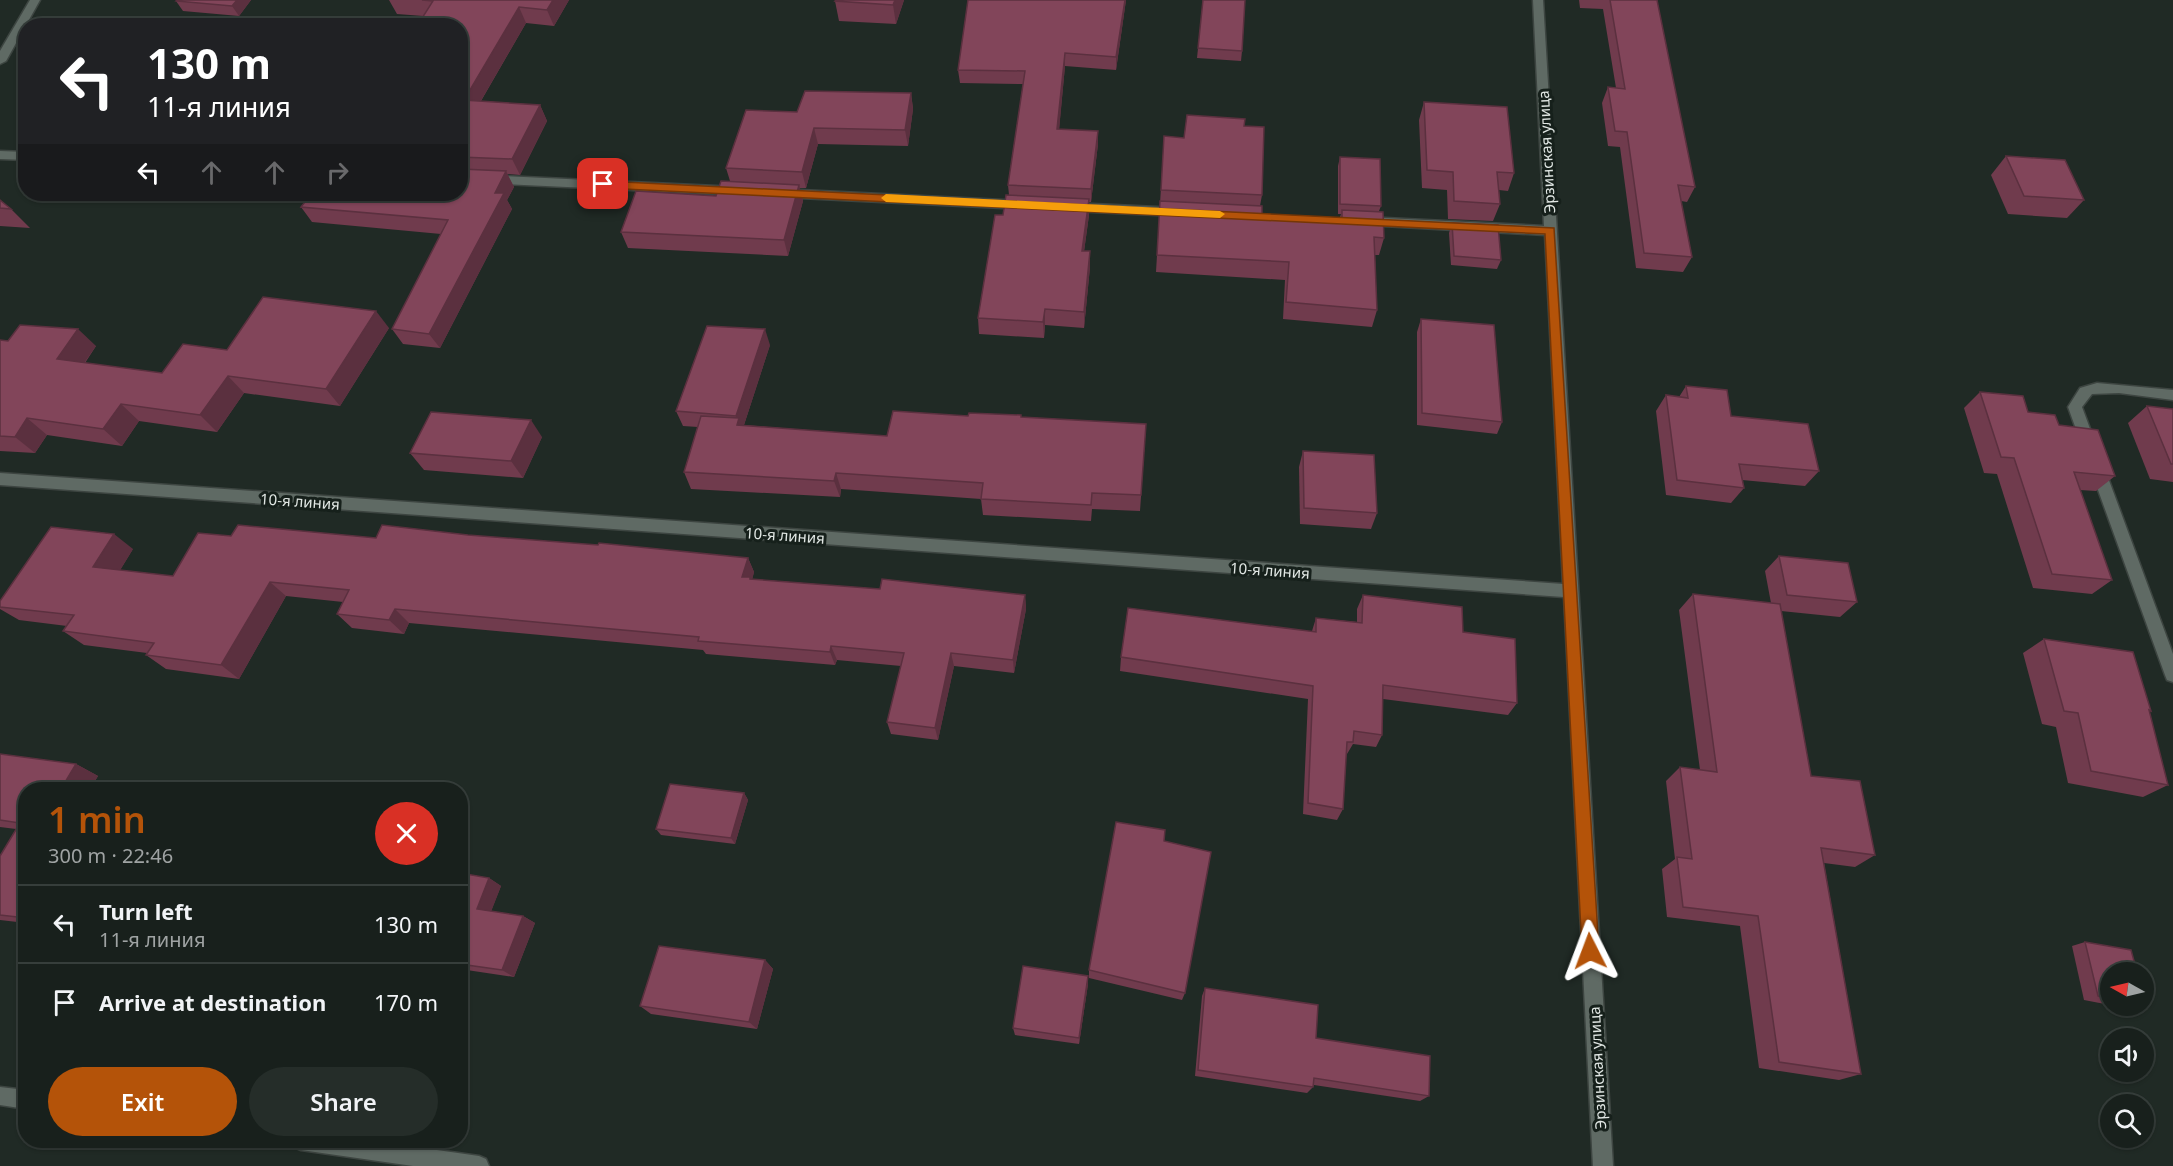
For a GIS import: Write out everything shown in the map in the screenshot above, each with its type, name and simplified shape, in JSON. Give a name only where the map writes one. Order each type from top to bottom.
[{"type":"street","points":[[25,18],[35,0]]},
{"type":"street","name":"Эрзинская улица","points":[[1538,0],[1603,1166]]},
{"type":"street","points":[[0,61],[18,30]]},
{"type":"street","points":[[0,155],[18,156]]},
{"type":"street","points":[[468,178],[748,192]]},
{"type":"street","points":[[772,193],[1035,206]]},
{"type":"street","points":[[1059,207],[1191,213]]},
{"type":"street","points":[[1347,221],[1550,231]]},
{"type":"street","points":[[2173,395],[2106,388],[2090,389],[2080,396],[2075,407],[2173,675]]},
{"type":"street","name":"10-я линия","points":[[0,479],[1570,591]]},
{"type":"street","points":[[0,1096],[18,1099]]},
{"type":"street","points":[[356,1148],[479,1166]]},
{"type":"building","points":[[177,0],[237,0],[232,6]]},
{"type":"building","points":[[422,0],[553,0],[547,10],[519,7],[468,93],[468,18],[422,18],[433,1]]},
{"type":"building","points":[[836,0],[895,0],[893,5]]},
{"type":"building","points":[[968,0],[1125,0],[1116,57],[1065,53],[1057,129],[1098,131],[1091,189],[1008,185],[1025,71],[958,70]]},
{"type":"building","points":[[1203,0],[1245,0],[1242,51],[1198,48]]},
{"type":"building","points":[[1610,0],[1657,0],[1695,187],[1678,185],[1692,257],[1644,253],[1627,132],[1615,131],[1608,87],[1625,89]]},
{"type":"building","points":[[805,91],[911,93],[905,130],[814,128],[802,172],[726,168],[746,110],[797,112]]},
{"type":"building","points":[[468,100],[540,105],[512,159],[468,157]]},
{"type":"building","points":[[1424,102],[1507,107],[1514,173],[1497,172],[1500,204],[1454,201],[1453,172],[1427,170]]},
{"type":"building","points":[[1187,115],[1245,119],[1244,126],[1264,127],[1262,195],[1161,190],[1164,136],[1184,138]]},
{"type":"building","points":[[2006,156],[2065,160],[2084,200],[2024,196]]},
{"type":"building","points":[[1340,157],[1380,159],[1381,206],[1340,204]]},
{"type":"building","points":[[468,169],[506,171],[495,193],[504,193],[429,334],[392,329],[448,220],[301,207],[306,201],[468,201]]},
{"type":"building","points":[[721,181],[799,185],[784,240],[621,232],[636,191],[716,196]]},
{"type":"building","points":[[1006,195],[1089,199],[1082,251],[1090,251],[1084,312],[1045,309],[1043,322],[978,318],[995,215],[1003,215]]},
{"type":"building","points":[[0,200],[11,209],[0,208]]},
{"type":"building","points":[[1160,201],[1262,206],[1262,215],[1342,220],[1342,210],[1383,212],[1384,238],[1374,237],[1377,310],[1286,302],[1289,262],[1157,255]]},
{"type":"building","points":[[1452,223],[1498,225],[1501,260],[1454,256]]},
{"type":"building","points":[[263,297],[376,311],[326,389],[228,376],[200,415],[121,404],[103,429],[27,418],[15,437],[0,436],[0,340],[8,341],[20,325],[78,329],[57,359],[162,373],[183,344],[227,350]]},
{"type":"building","points":[[1421,319],[1494,325],[1502,422],[1422,413]]},
{"type":"building","points":[[707,326],[765,329],[736,416],[676,411]]},
{"type":"building","points":[[1686,386],[1727,390],[1731,416],[1808,424],[1819,471],[1739,464],[1744,488],[1677,480],[1666,395],[1688,398]]},
{"type":"building","points":[[1980,392],[2023,396],[2028,412],[2055,415],[2059,425],[2098,430],[2115,476],[2074,472],[2112,580],[2052,574],[2014,458],[2001,457]]},
{"type":"building","points":[[2147,406],[2173,409],[2173,464],[2171,464]]},
{"type":"building","points":[[893,411],[968,416],[969,413],[1021,415],[1021,417],[1146,424],[1141,495],[1092,493],[1091,505],[981,499],[983,483],[836,473],[834,481],[684,472],[701,416],[739,418],[737,425],[887,436]]},
{"type":"building","points":[[431,412],[531,420],[511,461],[410,453]]},
{"type":"building","points":[[1303,451],[1374,455],[1377,513],[1304,508]]},
{"type":"building","points":[[238,525],[376,538],[382,525],[468,535],[598,545],[599,543],[748,558],[742,577],[750,577],[750,579],[880,589],[882,579],[1025,595],[1013,660],[951,653],[935,728],[887,722],[904,653],[831,646],[830,652],[698,641],[699,637],[395,609],[389,620],[337,614],[349,590],[270,582],[221,665],[146,655],[154,643],[63,631],[74,615],[0,607],[0,601],[51,527],[114,534],[93,567],[173,576],[198,533],[231,536]]},
{"type":"building","points":[[1779,556],[1848,563],[1857,602],[1787,595]]},
{"type":"building","points":[[1693,594],[1780,604],[1811,776],[1860,781],[1875,855],[1821,848],[1861,1074],[1779,1062],[1758,916],[1683,907],[1677,857],[1692,859],[1680,767],[1717,772]]},
{"type":"building","points":[[1363,595],[1462,607],[1463,632],[1515,639],[1517,703],[1383,685],[1382,735],[1354,731],[1353,742],[1347,742],[1343,809],[1308,803],[1313,686],[1121,657],[1128,608],[1316,632],[1316,618],[1362,623]]},
{"type":"building","points":[[2044,639],[2133,652],[2151,711],[2149,710],[2168,785],[2091,771],[2078,713],[2064,711]]},
{"type":"building","points":[[0,754],[76,764],[65,782],[18,782],[18,823],[0,820]]},
{"type":"building","points":[[670,784],[744,793],[731,838],[656,829]]},
{"type":"building","points":[[1116,822],[1165,830],[1164,841],[1211,852],[1185,993],[1089,970]]},
{"type":"building","points":[[18,826],[18,917],[0,915],[0,856]]},
{"type":"building","points":[[468,874],[489,878],[477,909],[523,916],[502,970],[468,965]]},
{"type":"building","points":[[2085,942],[2131,950],[2134,962],[2100,962],[2100,996]]},
{"type":"building","points":[[659,946],[765,960],[749,1022],[640,1006]]},
{"type":"building","points":[[1023,966],[1088,976],[1079,1038],[1013,1028]]},
{"type":"building","points":[[1205,988],[1318,1005],[1316,1038],[1430,1056],[1429,1096],[1314,1078],[1313,1087],[1198,1070]]},
{"type":"slow traffic","points":[[886,198],[1220,214]]},
{"type":"route","points":[[603,184],[1550,231],[1590,951]]}]
